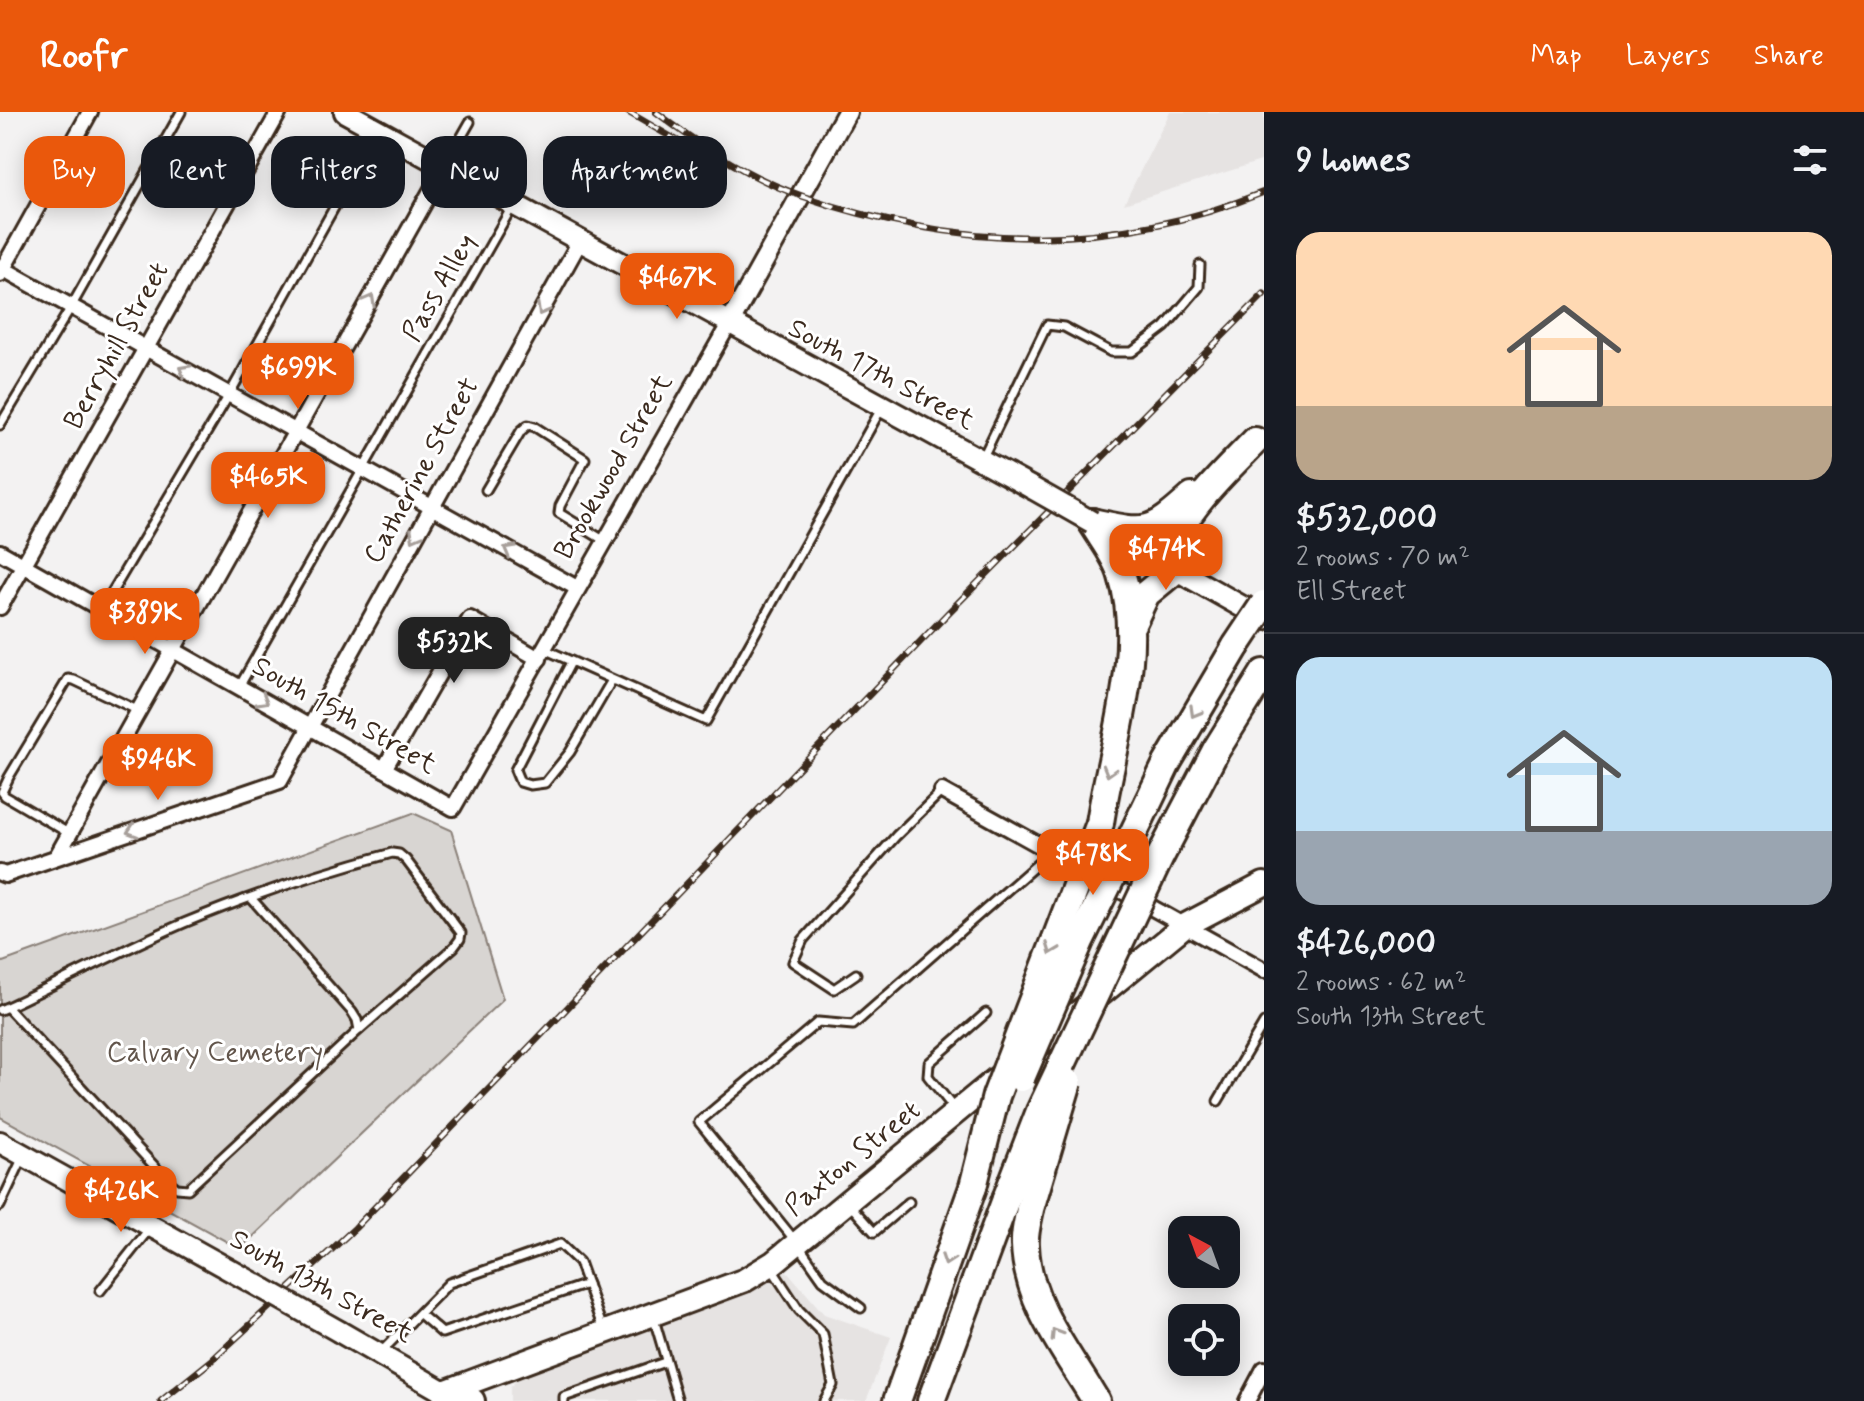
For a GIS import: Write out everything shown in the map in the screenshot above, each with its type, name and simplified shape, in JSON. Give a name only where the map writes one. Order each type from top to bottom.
[{"type":"highway","points":[[1092,522],[1132,531],[1148,530],[1166,520],[1260,438]]},
{"type":"highway","points":[[1128,639],[1146,594],[1174,571],[1175,545],[1184,525],[1220,477],[1260,438]]},
{"type":"highway","points":[[973,1187],[996,1096],[1100,823],[1105,786],[1119,737],[1126,688],[1128,599],[1121,572],[1092,522]]},
{"type":"highway","points":[[897,1401],[973,1187],[1080,941],[1167,763],[1264,604]]},
{"type":"highway","points":[[931,1401],[1018,1204],[1040,1111],[1136,903],[1216,750],[1264,673]]},
{"type":"highway","points":[[1018,1204],[1027,1269],[1037,1304],[1096,1401]]},
{"type":"highway","name":"South 13th Street","points":[[445,1398],[472,1401]]},
{"type":"main road","name":"South 17th Street","points":[[345,112],[421,153]]},
{"type":"main road","name":"South 17th Street","points":[[521,208],[1264,619]]},
{"type":"main road","name":"Paxton Street","points":[[445,1398],[604,1331],[745,1280],[770,1265],[1138,961],[1184,926],[1264,884]]},
{"type":"main road","name":"South 13th Street","points":[[0,1142],[380,1353],[445,1398]]},
{"type":"street","points":[[90,112],[1,270],[577,588]]},
{"type":"street","name":"Berryhill Street","points":[[0,607],[279,112]]},
{"type":"street","name":"Brookwood Street","points":[[453,808],[847,112]]},
{"type":"street","points":[[57,856],[421,208]]},
{"type":"street","name":"Catherine Street","points":[[2,874],[280,781],[580,241]]},
{"type":"street","name":"South 15th Street","points":[[0,552],[453,808]]},
{"type":"street","points":[[384,769],[470,619],[541,654]]},
{"type":"street","points":[[942,791],[1264,970]]},
{"type":"street","points":[[1247,1401],[1264,1369]]},
{"type":"lane","points":[[0,425],[181,112]]},
{"type":"lane","points":[[462,136],[470,122]]},
{"type":"lane","points":[[102,609],[229,395],[378,130]]},
{"type":"lane","name":"Pass Alley","points":[[239,687],[512,208]]},
{"type":"lane","points":[[981,460],[1047,325],[1064,327],[1111,352],[1132,352],[1165,327],[1199,287],[1200,265]]},
{"type":"lane","points":[[541,654],[571,662],[706,721],[882,407]]},
{"type":"lane","points":[[486,490],[521,431],[528,425],[535,427],[585,459],[559,513],[605,541]]},
{"type":"lane","points":[[571,662],[515,770],[520,782],[530,785],[545,783],[570,752],[612,680]]},
{"type":"lane","points":[[70,834],[5,796],[2,792],[9,777],[68,679],[139,711]]},
{"type":"lane","points":[[856,974],[834,989],[793,962],[803,940],[896,836],[942,791]]},
{"type":"lane","points":[[861,1308],[823,1280],[699,1122],[818,1022],[853,1025],[1051,852]]},
{"type":"lane","points":[[392,853],[406,860],[459,929],[460,939],[188,1189],[181,1189],[169,1182],[3,1008],[173,928],[251,898],[392,853]]},
{"type":"lane","points":[[251,898],[352,1012],[359,1030]]},
{"type":"lane","points":[[957,1112],[928,1076],[929,1063],[986,1013]]},
{"type":"lane","points":[[1218,1101],[1264,1023]]},
{"type":"lane","points":[[0,1206],[24,1155]]},
{"type":"lane","points":[[848,1202],[874,1232],[909,1202]]},
{"type":"lane","points":[[100,1291],[151,1226]]},
{"type":"lane","points":[[380,1353],[449,1283],[560,1244],[579,1262],[604,1331]]},
{"type":"lane","points":[[770,1265],[799,1310],[823,1334],[833,1385],[824,1401]]},
{"type":"lane","points":[[420,1314],[442,1333],[587,1284]]},
{"type":"lane","points":[[652,1313],[678,1401]]},
{"type":"lane","points":[[564,1401],[564,1397],[665,1362]]},
{"type":"shaded area","points":[[1170,112],[1264,112],[1264,160],[1124,204]]},
{"type":"shaded area","points":[[787,1271],[824,1314],[891,1337],[866,1401],[510,1401],[510,1388],[516,1380]]},
{"type":"green space","name":"Calvary Cemetery","points":[[413,813],[451,830],[503,999],[240,1249],[0,1117],[0,963]]},
{"type":"railway","points":[[628,112],[669,136]]},
{"type":"railway","points":[[656,112],[726,160],[783,189],[860,214],[976,234],[1034,237],[1092,234],[1149,226],[1207,212],[1264,192]]},
{"type":"railway","points":[[161,1401],[211,1361],[355,1228],[948,613],[1264,294]]}]
